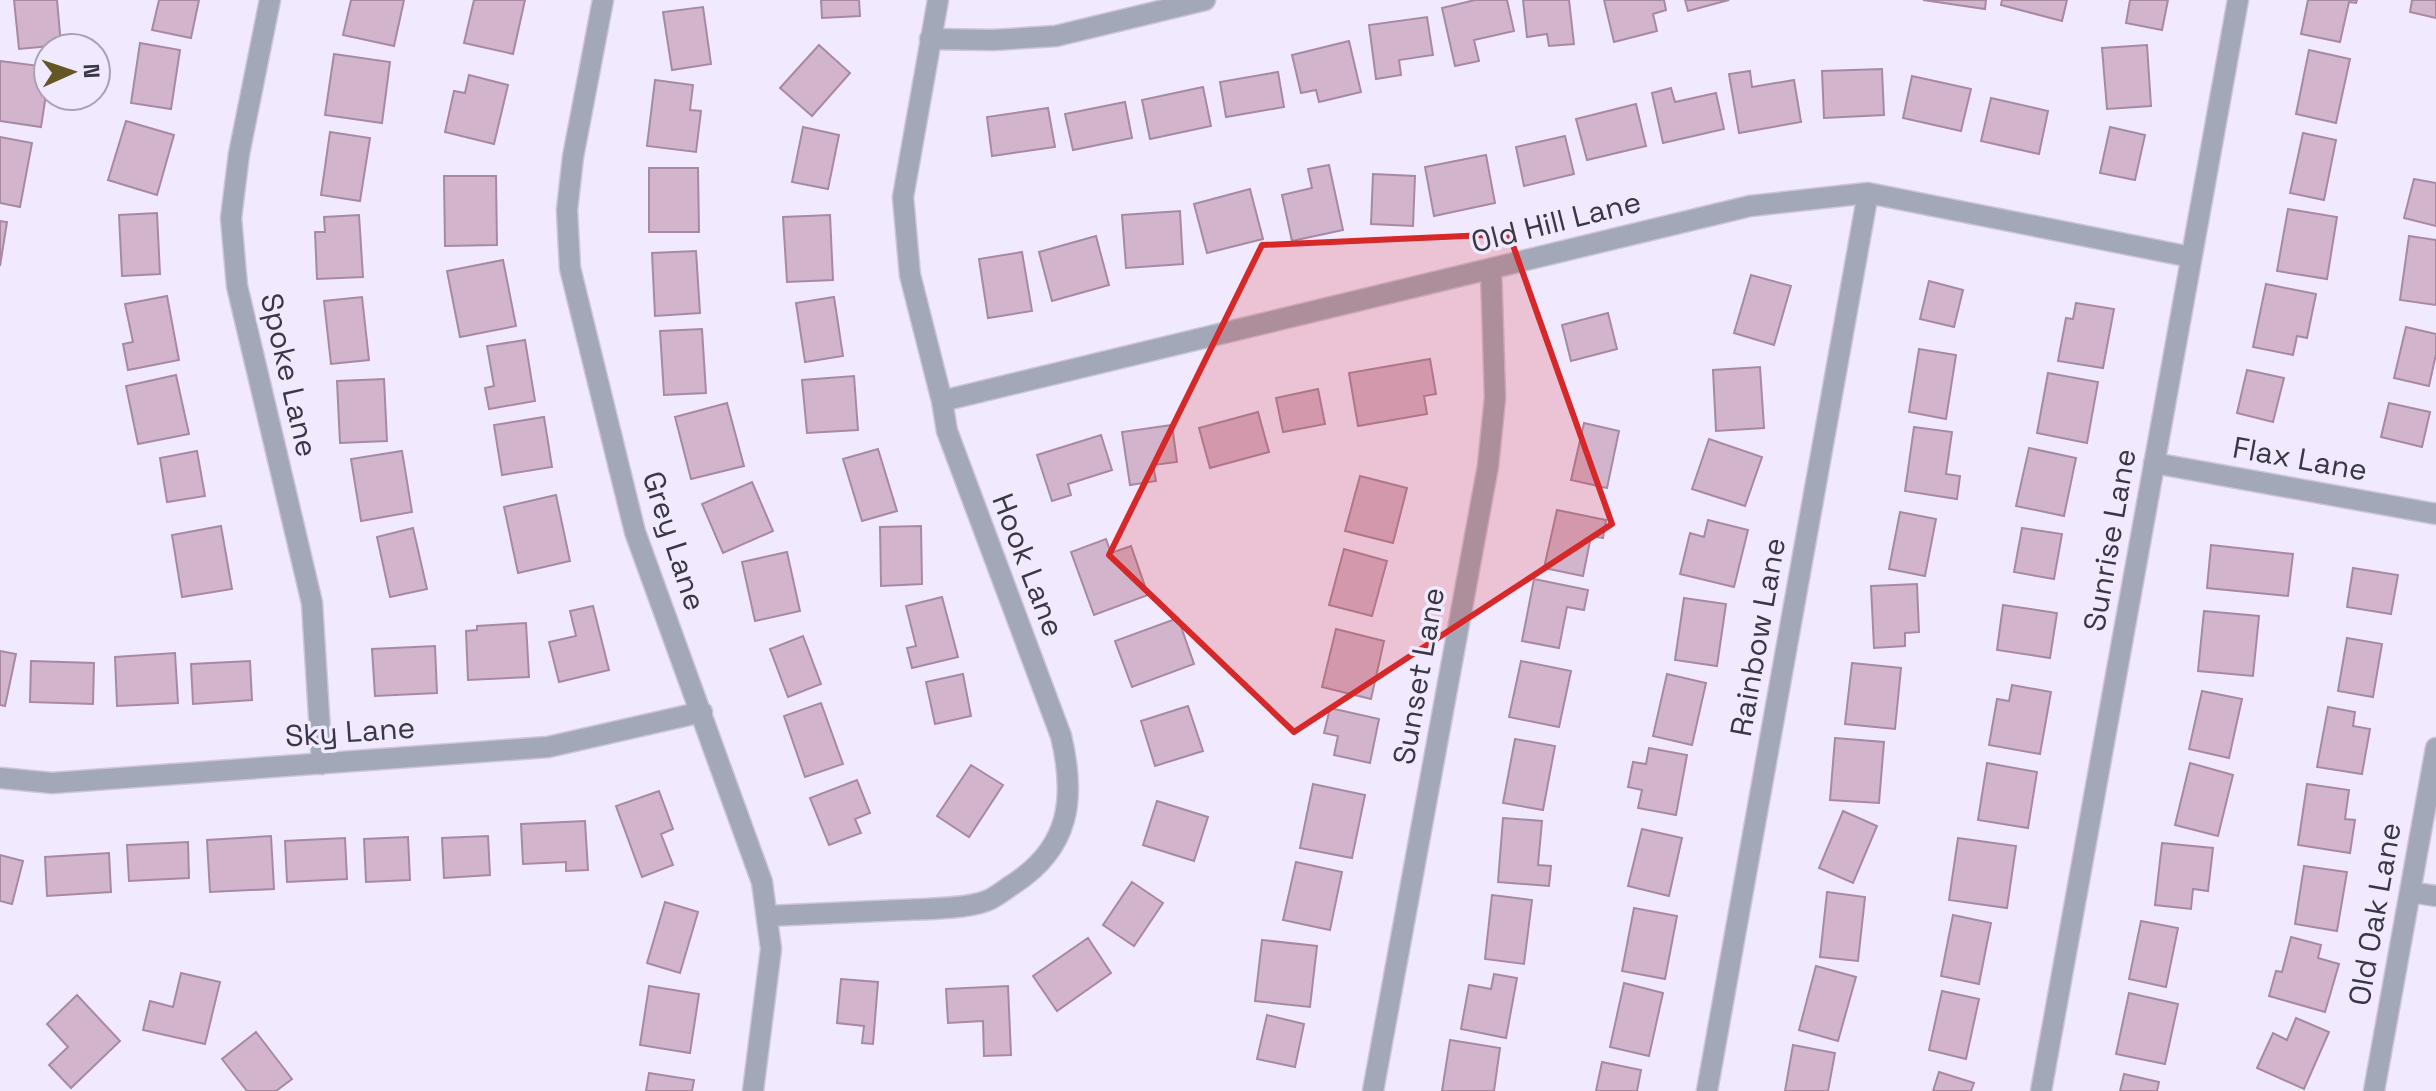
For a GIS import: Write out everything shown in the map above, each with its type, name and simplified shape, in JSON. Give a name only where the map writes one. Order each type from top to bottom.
[{"type":"street","name":"Spoke Lane","points":[[270,0],[239,154],[231,218],[237,286],[312,603],[322,764]]},
{"type":"street","name":"Grey Lane","points":[[603,0],[573,157],[567,210],[570,268],[635,532],[762,882],[771,949],[753,1091]]},
{"type":"street","name":"Hook Lane","points":[[767,916],[939,909],[986,901],[1031,873],[1053,846],[1065,821],[1068,804],[1066,757],[1061,736],[947,431],[910,275],[903,197],[938,0]]},
{"type":"street","points":[[930,39],[993,40],[1056,36],[1205,0]]},
{"type":"street","name":"Sunrise Lane","points":[[2041,1091],[2238,0]]},
{"type":"street","name":"Old Hill Lane","points":[[942,401],[1750,206],[1868,193],[2191,257]]},
{"type":"street","name":"Rainbow Lane","points":[[1707,1091],[1868,193]]},
{"type":"street","name":"Sunset Lane","points":[[1373,1091],[1488,466],[1495,398],[1491,269]]},
{"type":"street","name":"Flax Lane","points":[[2154,463],[2436,514]]},
{"type":"street","name":"Sky Lane","points":[[0,778],[52,783],[548,747],[702,712]]},
{"type":"street","name":"Old Oak Lane","points":[[2374,1091],[2436,748]]},
{"type":"street","points":[[2410,892],[2436,896]]},
{"type":"highlighted area","points":[[1509,234],[1612,524],[1294,732],[1109,555],[1262,245]]},
{"type":"building","points":[[14,0],[57,0],[60,32],[32,32],[32,48],[19,49]]},
{"type":"building","points":[[159,0],[199,0],[191,38],[152,30]]},
{"type":"building","points":[[351,0],[404,0],[394,46],[343,35]]},
{"type":"building","points":[[474,0],[525,0],[513,54],[464,43]]},
{"type":"building","points":[[821,0],[859,0],[860,16],[822,18]]},
{"type":"building","points":[[1475,0],[1507,0],[1514,31],[1474,40],[1479,61],[1455,66],[1442,8]]},
{"type":"building","points":[[1523,0],[1569,0],[1574,44],[1549,46],[1547,34],[1527,37]]},
{"type":"building","points":[[1604,0],[1664,0],[1666,10],[1653,14],[1657,31],[1614,42]]},
{"type":"building","points":[[1685,0],[1729,0],[1688,11]]},
{"type":"building","points":[[1923,0],[1986,0],[1985,9]]},
{"type":"building","points":[[2002,0],[2067,0],[2062,21],[2001,5]]},
{"type":"building","points":[[2130,0],[2168,0],[2162,30],[2126,23]]},
{"type":"building","points":[[2308,0],[2357,0],[2356,3],[2349,2],[2340,42],[2301,34]]},
{"type":"building","points":[[2412,0],[2436,0],[2436,18],[2410,12]]},
{"type":"building","points":[[703,7],[711,64],[672,70],[663,12]]},
{"type":"building","points":[[1427,17],[1433,55],[1399,60],[1401,75],[1376,79],[1369,25]]},
{"type":"building","points":[[1349,41],[1361,92],[1319,102],[1316,90],[1301,93],[1292,55]]},
{"type":"building","points":[[140,43],[180,50],[171,109],[131,103]]},
{"type":"building","points":[[819,45],[850,73],[812,116],[780,88]]},
{"type":"building","points":[[2147,45],[2151,106],[2107,109],[2102,48]]},
{"type":"building","points":[[2309,50],[2350,59],[2336,123],[2296,114]]},
{"type":"building","points":[[334,54],[390,62],[382,123],[325,115]]},
{"type":"building","points":[[0,61],[32,65],[32,112],[43,112],[41,127],[0,121]]},
{"type":"building","points":[[1882,69],[1884,115],[1824,118],[1822,71]]},
{"type":"building","points":[[1750,71],[1752,87],[1794,80],[1801,122],[1739,133],[1729,74]]},
{"type":"building","points":[[1278,72],[1284,107],[1226,117],[1220,82]]},
{"type":"building","points":[[469,75],[508,85],[494,144],[445,132],[454,91],[465,93]]},
{"type":"building","points":[[1912,76],[1971,89],[1961,131],[1903,118]]},
{"type":"building","points":[[655,80],[693,85],[690,110],[701,111],[696,152],[647,146]]},
{"type":"building","points":[[1203,87],[1211,126],[1150,139],[1142,100]]},
{"type":"building","points":[[1671,88],[1675,102],[1716,93],[1724,129],[1663,143],[1652,93]]},
{"type":"building","points":[[1991,98],[2048,111],[2039,154],[1981,141]]},
{"type":"building","points":[[1125,102],[1132,138],[1073,150],[1065,114]]},
{"type":"building","points":[[1636,104],[1646,146],[1587,160],[1576,119]]},
{"type":"building","points":[[1048,108],[1055,147],[992,156],[987,117]]},
{"type":"building","points":[[126,121],[174,135],[157,195],[108,180]]},
{"type":"building","points":[[803,127],[839,135],[828,189],[792,182]]},
{"type":"building","points":[[2110,127],[2145,135],[2135,180],[2100,173]]},
{"type":"building","points":[[330,132],[370,138],[360,201],[321,195]]},
{"type":"building","points":[[2303,133],[2336,140],[2324,200],[2290,193]]},
{"type":"building","points":[[1565,136],[1574,174],[1524,186],[1516,147]]},
{"type":"building","points":[[0,137],[32,143],[20,207],[0,203]]},
{"type":"building","points":[[1486,155],[1495,203],[1434,216],[1425,167]]},
{"type":"building","points":[[1329,165],[1343,230],[1292,241],[1282,195],[1312,188],[1308,169]]},
{"type":"building","points":[[649,168],[698,168],[699,232],[649,232]]},
{"type":"building","points":[[1373,174],[1415,176],[1413,226],[1371,224]]},
{"type":"building","points":[[444,176],[496,176],[497,245],[445,246]]},
{"type":"building","points":[[2414,179],[2436,183],[2436,226],[2404,218]]},
{"type":"building","points":[[1250,189],[1263,239],[1207,253],[1194,204]]},
{"type":"building","points":[[2288,209],[2337,217],[2327,279],[2277,271]]},
{"type":"building","points":[[1180,211],[1183,264],[1126,268],[1122,215]]},
{"type":"building","points":[[157,213],[160,274],[122,276],[119,215]]},
{"type":"building","points":[[359,215],[363,277],[317,279],[315,232],[325,232],[324,217]]},
{"type":"building","points":[[830,215],[833,280],[787,282],[783,217]]},
{"type":"building","points":[[0,221],[7,222],[0,266]]},
{"type":"building","points":[[1096,236],[1109,285],[1052,301],[1039,252]]},
{"type":"building","points":[[2409,236],[2436,240],[2436,305],[2400,300]]},
{"type":"building","points":[[696,251],[700,313],[655,316],[652,253]]},
{"type":"building","points":[[1022,252],[1032,311],[988,318],[979,259]]},
{"type":"building","points":[[503,260],[516,326],[460,337],[447,271]]},
{"type":"building","points":[[1751,275],[1791,286],[1774,345],[1734,333]]},
{"type":"building","points":[[1929,281],[1963,290],[1954,327],[1920,319]]},
{"type":"building","points":[[2266,284],[2316,294],[2307,338],[2297,336],[2293,355],[2253,347]]},
{"type":"building","points":[[167,296],[179,360],[128,370],[123,344],[133,342],[125,304]]},
{"type":"building","points":[[362,297],[369,360],[331,364],[324,301]]},
{"type":"building","points":[[834,297],[843,356],[805,362],[796,303]]},
{"type":"building","points":[[2076,303],[2114,309],[2103,368],[2058,361],[2066,318],[2073,319]]},
{"type":"building","points":[[1608,313],[1617,349],[1571,361],[1562,325]]},
{"type":"building","points":[[2406,327],[2436,334],[2436,354],[2429,386],[2394,378]]},
{"type":"building","points":[[702,329],[706,393],[664,395],[660,331]]},
{"type":"building","points":[[525,340],[535,401],[489,409],[485,388],[494,386],[487,346]]},
{"type":"building","points":[[1919,349],[1956,355],[1946,419],[1909,412]]},
{"type":"building","points":[[1430,359],[1436,394],[1424,396],[1427,414],[1358,426],[1349,373]]},
{"type":"building","points":[[1760,367],[1764,428],[1716,431],[1713,370]]},
{"type":"building","points":[[2247,370],[2284,378],[2273,422],[2237,413]]},
{"type":"building","points":[[2048,373],[2098,382],[2087,443],[2037,433]]},
{"type":"building","points":[[176,375],[189,434],[138,444],[126,386]]},
{"type":"building","points":[[854,376],[858,430],[807,433],[802,380]]},
{"type":"building","points":[[384,379],[387,441],[340,443],[337,381]]},
{"type":"building","points":[[1318,389],[1325,424],[1283,432],[1276,398]]},
{"type":"building","points":[[727,403],[744,466],[691,479],[675,417]]},
{"type":"building","points":[[2389,403],[2430,412],[2422,447],[2381,437]]},
{"type":"building","points":[[1258,412],[1269,452],[1210,468],[1199,428]]},
{"type":"building","points":[[544,417],[552,467],[502,475],[494,425]]},
{"type":"building","points":[[1584,423],[1619,431],[1607,488],[1571,480]]},
{"type":"building","points":[[1172,425],[1177,462],[1153,465],[1156,481],[1130,485],[1122,432]]},
{"type":"building","points":[[1914,427],[1952,432],[1946,474],[1960,476],[1957,499],[1905,491]]},
{"type":"building","points":[[1101,435],[1112,470],[1068,484],[1071,495],[1052,501],[1037,455]]},
{"type":"building","points":[[1709,439],[1762,457],[1745,506],[1692,489]]},
{"type":"building","points":[[2029,448],[2076,458],[2064,516],[2016,506]]},
{"type":"building","points":[[878,449],[897,511],[862,521],[843,459]]},
{"type":"building","points":[[197,451],[205,496],[167,502],[160,458]]},
{"type":"building","points":[[402,451],[412,512],[361,521],[351,459]]},
{"type":"building","points":[[1360,476],[1407,488],[1393,543],[1345,531]]},
{"type":"building","points":[[752,482],[773,531],[723,553],[702,504]]},
{"type":"building","points":[[556,495],[570,561],[518,573],[504,507]]},
{"type":"building","points":[[1557,510],[1606,520],[1603,538],[1591,536],[1583,576],[1544,568]]},
{"type":"building","points":[[1900,512],[1936,519],[1925,576],[1889,569]]},
{"type":"building","points":[[1708,520],[1748,530],[1734,587],[1680,574],[1690,533],[1704,537]]},
{"type":"building","points":[[221,526],[232,589],[182,597],[172,535]]},
{"type":"building","points":[[921,526],[922,584],[881,586],[880,527]]},
{"type":"building","points":[[413,528],[427,589],[390,597],[377,537]]},
{"type":"building","points":[[2022,528],[2062,534],[2054,579],[2014,572]]},
{"type":"building","points":[[1106,539],[1111,553],[1131,546],[1148,595],[1094,615],[1071,552]]},
{"type":"building","points":[[2211,545],[2293,554],[2288,596],[2207,588]]},
{"type":"building","points":[[1344,549],[1387,561],[1372,616],[1329,605]]},
{"type":"building","points":[[787,552],[800,611],[755,621],[742,562]]},
{"type":"building","points":[[2353,568],[2398,575],[2391,614],[2347,607]]},
{"type":"building","points":[[1534,579],[1588,590],[1584,610],[1567,607],[1559,648],[1522,641]]},
{"type":"building","points":[[1917,584],[1919,632],[1905,633],[1905,646],[1874,648],[1871,586]]},
{"type":"building","points":[[942,597],[958,657],[912,668],[907,648],[916,646],[906,606]]},
{"type":"building","points":[[1684,598],[1726,604],[1717,666],[1675,660]]},
{"type":"building","points":[[2003,605],[2057,613],[2050,658],[1997,650]]},
{"type":"building","points":[[593,606],[609,670],[559,682],[549,642],[576,636],[570,611]]},
{"type":"building","points":[[2204,611],[2259,616],[2253,676],[2198,671]]},
{"type":"building","points":[[1178,618],[1194,664],[1132,687],[1115,641]]},
{"type":"building","points":[[526,623],[529,677],[468,680],[466,631],[477,630],[477,626]]},
{"type":"building","points":[[1336,629],[1384,641],[1371,699],[1322,687]]},
{"type":"building","points":[[803,636],[821,684],[788,697],[770,649]]},
{"type":"building","points":[[2347,638],[2382,644],[2373,697],[2338,691]]},
{"type":"building","points":[[435,646],[437,693],[375,696],[372,649]]},
{"type":"building","points":[[0,651],[16,654],[5,706],[0,705]]},
{"type":"building","points":[[175,653],[178,703],[117,706],[115,657]]},
{"type":"building","points":[[31,661],[94,663],[93,704],[30,702]]},
{"type":"building","points":[[250,661],[252,700],[193,704],[191,664]]},
{"type":"building","points":[[1521,661],[1571,671],[1559,727],[1509,717]]},
{"type":"building","points":[[1852,663],[1901,668],[1895,729],[1845,724]]},
{"type":"building","points":[[963,674],[971,716],[935,724],[926,682]]},
{"type":"building","points":[[1667,674],[1706,683],[1692,745],[1653,736]]},
{"type":"building","points":[[2012,685],[2051,692],[2040,754],[1989,745],[1997,699],[2009,701]]},
{"type":"building","points":[[2202,691],[2242,699],[2229,758],[2189,749]]},
{"type":"building","points":[[821,703],[843,764],[805,777],[784,716]]},
{"type":"building","points":[[1188,706],[1203,751],[1155,766],[1141,721]]},
{"type":"building","points":[[2328,707],[2355,712],[2353,726],[2370,729],[2362,774],[2317,767]]},
{"type":"building","points":[[1330,708],[1379,719],[1370,763],[1334,755],[1338,736],[1324,733]]},
{"type":"building","points":[[1835,738],[1884,742],[1879,803],[1830,800]]},
{"type":"building","points":[[1515,739],[1555,746],[1543,810],[1503,803]]},
{"type":"building","points":[[1649,748],[1687,755],[1676,815],[1638,808],[1642,790],[1628,787],[1633,762],[1646,764]]},
{"type":"building","points":[[1987,763],[2037,772],[2028,828],[1978,820]]},
{"type":"building","points":[[2190,763],[2233,775],[2218,836],[2175,825]]},
{"type":"building","points":[[971,765],[1003,785],[969,837],[937,816]]},
{"type":"building","points":[[857,780],[870,813],[855,819],[861,833],[829,845],[810,798]]},
{"type":"building","points":[[1313,784],[1365,795],[1352,858],[1300,848]]},
{"type":"building","points":[[2307,784],[2349,790],[2345,819],[2355,820],[2350,853],[2298,845]]},
{"type":"building","points":[[659,791],[673,829],[661,834],[673,865],[642,877],[616,806]]},
{"type":"building","points":[[1157,801],[1208,817],[1194,861],[1143,845]]},
{"type":"building","points":[[1843,811],[1877,826],[1853,883],[1819,868]]},
{"type":"building","points":[[1503,818],[1542,821],[1538,865],[1551,866],[1549,886],[1498,882]]},
{"type":"building","points":[[585,821],[588,870],[566,871],[566,862],[523,864],[521,824]]},
{"type":"building","points":[[1642,829],[1682,838],[1669,896],[1628,886]]},
{"type":"building","points":[[271,836],[274,889],[210,892],[207,840]]},
{"type":"building","points":[[488,836],[490,875],[444,878],[442,838]]},
{"type":"building","points":[[408,837],[410,880],[366,882],[364,839]]},
{"type":"building","points":[[345,838],[347,879],[287,882],[285,841]]},
{"type":"building","points":[[1958,838],[2016,846],[2007,908],[1949,900]]},
{"type":"building","points":[[188,842],[189,878],[129,881],[127,845]]},
{"type":"building","points":[[2162,843],[2213,848],[2208,891],[2193,889],[2191,909],[2155,905]]},
{"type":"building","points":[[109,853],[111,892],[47,896],[45,857]]},
{"type":"building","points":[[0,855],[23,861],[12,904],[0,901]]},
{"type":"building","points":[[1296,862],[1342,872],[1330,930],[1283,920]]},
{"type":"building","points":[[2304,866],[2347,872],[2337,931],[2295,924]]},
{"type":"building","points":[[1132,882],[1163,903],[1134,946],[1103,925]]},
{"type":"building","points":[[1827,892],[1865,897],[1858,961],[1820,957]]},
{"type":"building","points":[[1492,895],[1532,900],[1524,964],[1485,959]]},
{"type":"building","points":[[665,902],[698,912],[680,973],[647,963]]},
{"type":"building","points":[[1634,908],[1677,916],[1665,979],[1622,971]]},
{"type":"building","points":[[1953,915],[1991,923],[1979,984],[1941,976]]},
{"type":"building","points":[[2141,921],[2178,928],[2166,987],[2129,979]]},
{"type":"building","points":[[2291,937],[2321,945],[2318,958],[2339,964],[2325,1012],[2269,996],[2276,971],[2282,972]]},
{"type":"building","points":[[1088,938],[1111,973],[1057,1011],[1033,976]]},
{"type":"building","points":[[1262,940],[1317,946],[1310,1007],[1255,1001]]},
{"type":"building","points":[[1816,966],[1856,977],[1838,1041],[1799,1030]]},
{"type":"building","points":[[181,973],[220,982],[205,1044],[143,1030],[150,1001],[173,1007]]},
{"type":"building","points":[[1494,974],[1517,978],[1506,1038],[1461,1029],[1469,985],[1491,989]]},
{"type":"building","points":[[841,979],[878,982],[873,1044],[862,1043],[864,1026],[837,1023]]},
{"type":"building","points":[[1624,983],[1663,993],[1649,1056],[1610,1047]]},
{"type":"building","points":[[649,986],[699,994],[690,1053],[640,1045]]},
{"type":"building","points":[[1008,986],[1011,1055],[984,1056],[983,1021],[948,1023],[946,989]]},
{"type":"building","points":[[1942,991],[1979,999],[1966,1059],[1929,1050]]},
{"type":"building","points":[[2129,993],[2178,1004],[2165,1064],[2116,1054]]},
{"type":"building","points":[[77,995],[120,1041],[71,1088],[49,1065],[68,1047],[47,1024]]},
{"type":"building","points":[[1267,1015],[1304,1024],[1295,1067],[1257,1059]]},
{"type":"building","points":[[2296,1018],[2329,1032],[2304,1089],[2257,1068],[2273,1033],[2287,1040]]},
{"type":"building","points":[[256,1032],[292,1079],[276,1091],[247,1091],[222,1059]]},
{"type":"building","points":[[1450,1040],[1500,1048],[1494,1091],[1442,1091]]},
{"type":"building","points":[[1793,1045],[1835,1053],[1828,1091],[1785,1091]]},
{"type":"building","points":[[1602,1062],[1641,1070],[1637,1091],[1596,1091]]},
{"type":"building","points":[[1939,1072],[1974,1083],[1971,1091],[1933,1091]]},
{"type":"building","points":[[649,1073],[694,1080],[692,1091],[646,1091]]},
{"type":"building","points":[[2124,1074],[2159,1082],[2157,1091],[2120,1091]]}]
